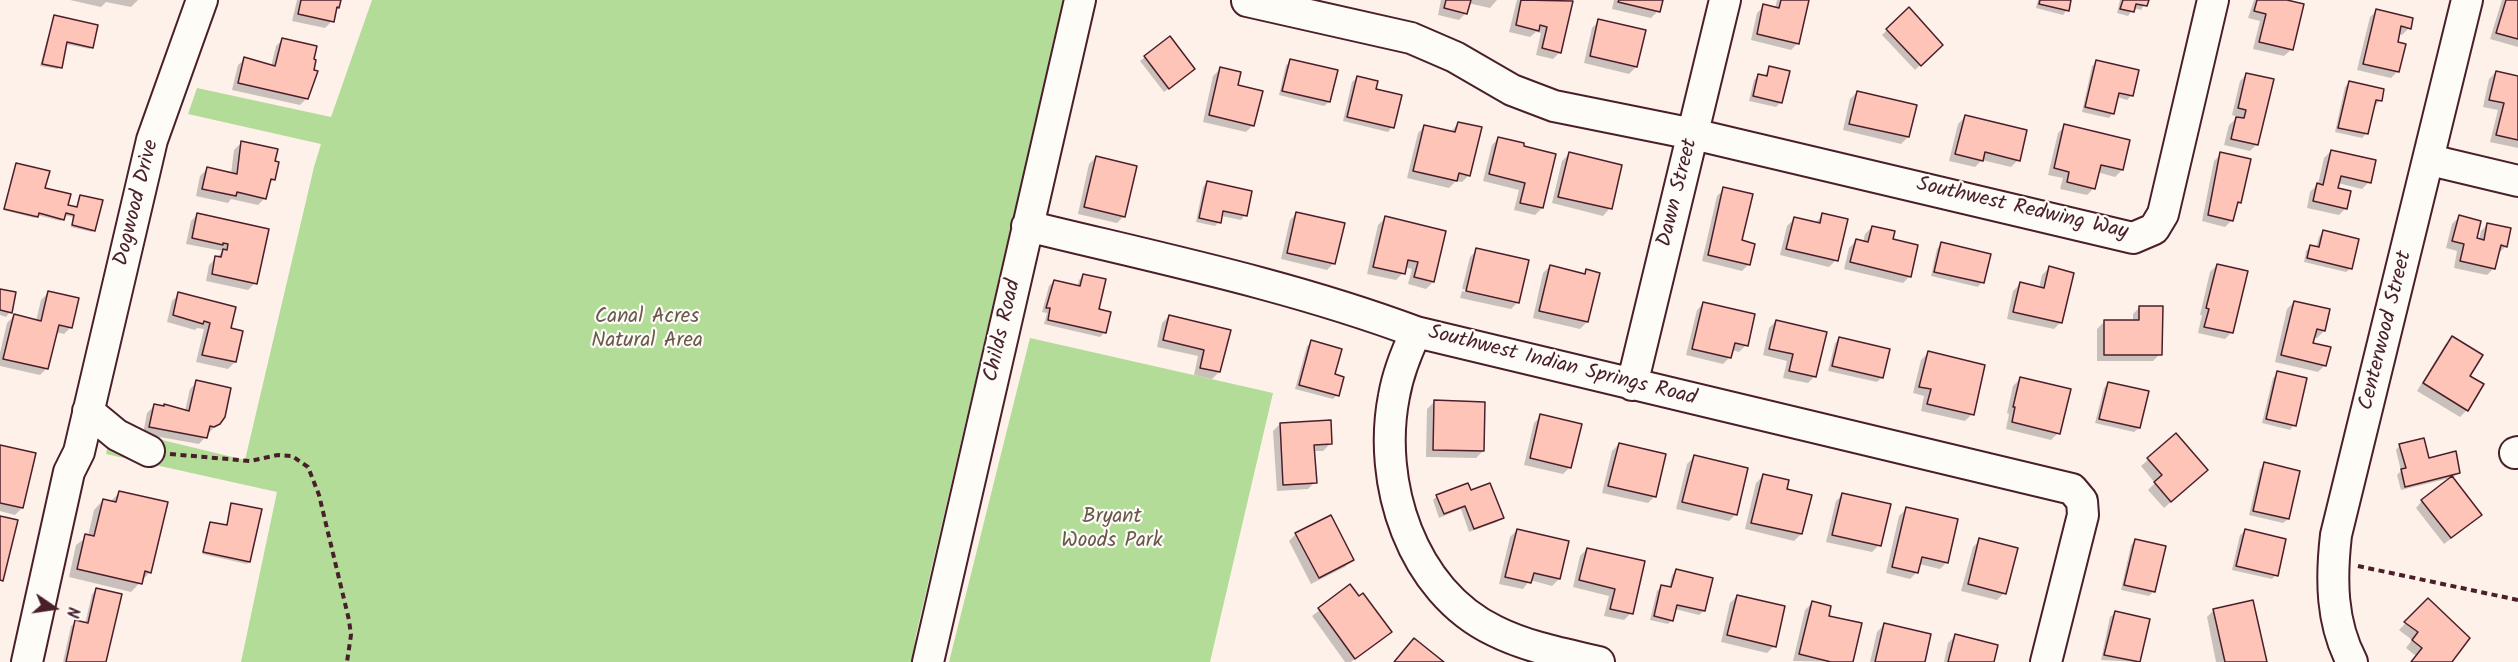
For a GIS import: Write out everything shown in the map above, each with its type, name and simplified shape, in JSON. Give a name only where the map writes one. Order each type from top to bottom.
[{"type":"street","name":"Dogwood Drive","points":[[27,662],[67,483],[79,452],[152,140],[202,0]]},
{"type":"street","name":"Childs Road","points":[[928,662],[1080,0]]},
{"type":"street","name":"Dawn Street","points":[[1632,385],[1725,0]]},
{"type":"street","name":"Southwest Redwing Way","points":[[1246,1],[1411,38],[1455,57],[1512,90],[1538,102],[1693,134],[2133,238],[2154,229],[2163,214],[2213,0]]},
{"type":"street","name":"Centerwood Street","points":[[2352,662],[2341,638],[2336,613],[2333,560],[2340,516],[2430,160],[2467,0]]},
{"type":"street","points":[[2430,160],[2518,181]]},
{"type":"street","name":"Southwest Indian Springs Road","points":[[1028,226],[1272,285],[1354,309],[1416,332],[2072,489],[2082,501],[2084,515],[2046,662]]},
{"type":"street","points":[[1416,332],[1399,373],[1393,406],[1391,442],[1395,488],[1404,524],[1421,560],[1448,595],[1493,631],[1532,645],[1599,662]]},
{"type":"street","points":[[88,411],[117,435],[149,451]]},
{"type":"path","points":[[149,451],[198,458],[250,461],[278,455],[292,456],[308,466],[319,495],[349,620],[351,635],[347,662]]},
{"type":"path","points":[[2333,560],[2518,600]]},
{"type":"green space","name":"Canal Acres Natural Area","points":[[372,0],[1064,0],[916,635],[912,662],[241,662],[277,492],[106,454],[112,428],[245,460],[321,144],[188,114],[197,88],[331,117]]},
{"type":"green space","name":"Bryant Woods Park","points":[[1030,338],[1273,393],[1210,662],[949,662]]},
{"type":"building","points":[[301,0],[341,0],[334,22],[298,14]]},
{"type":"building","points":[[1446,0],[1471,0],[1467,14],[1444,8]]},
{"type":"building","points":[[1521,0],[1573,1],[1561,53],[1542,48],[1547,27],[1540,25],[1539,31],[1516,25]]},
{"type":"building","points":[[1619,0],[1663,0],[1660,12],[1618,2]]},
{"type":"building","points":[[1781,0],[1809,0],[1799,44],[1757,34],[1763,4],[1779,8]]},
{"type":"building","points":[[2040,0],[2071,0],[2069,11],[2039,4]]},
{"type":"building","points":[[2123,0],[2149,0],[2147,6],[2136,4],[2134,12],[2120,9]]},
{"type":"building","points":[[2257,0],[2287,0],[2304,4],[2293,50],[2259,42],[2266,14],[2254,11]]},
{"type":"building","points":[[2506,0],[2518,0],[2518,39],[2496,33]]},
{"type":"building","points":[[1909,7],[1943,45],[1921,66],[1886,29]]},
{"type":"building","points":[[2376,9],[2413,18],[2411,29],[2401,26],[2398,42],[2406,44],[2399,72],[2363,64]]},
{"type":"building","points":[[54,15],[98,25],[93,48],[67,42],[62,68],[42,64]]},
{"type":"building","points":[[1598,19],[1646,30],[1637,67],[1590,56]]},
{"type":"building","points":[[1170,36],[1195,69],[1169,89],[1144,56]]},
{"type":"building","points":[[282,38],[317,46],[314,70],[318,71],[308,99],[238,83],[244,57],[275,66]]},
{"type":"building","points":[[1290,59],[1338,70],[1330,102],[1282,91]]},
{"type":"building","points":[[2096,60],[2139,70],[2133,96],[2119,93],[2114,114],[2085,107]]},
{"type":"building","points":[[1769,66],[1790,71],[1782,103],[1753,96],[1758,74],[1767,76]]},
{"type":"building","points":[[1220,67],[1241,72],[1238,85],[1263,91],[1254,126],[1209,115]]},
{"type":"building","points":[[2496,71],[2518,76],[2518,140],[2496,135],[2504,103],[2489,100]]},
{"type":"building","points":[[2246,73],[2274,79],[2258,145],[2231,139],[2236,117],[2244,118],[2246,110],[2238,108]]},
{"type":"building","points":[[1357,76],[1378,81],[1376,89],[1402,95],[1394,128],[1347,117]]},
{"type":"building","points":[[2349,81],[2384,89],[2382,101],[2376,100],[2368,134],[2338,128]]},
{"type":"building","points":[[1857,91],[1917,105],[1909,137],[1849,124]]},
{"type":"building","points":[[1965,115],[2027,130],[2020,161],[1985,152],[1983,161],[1955,154]]},
{"type":"building","points":[[1458,122],[1482,127],[1470,176],[1459,173],[1457,181],[1413,171],[1424,125],[1455,132]]},
{"type":"building","points":[[2064,124],[2130,140],[2123,170],[2101,165],[2095,189],[2067,182],[2069,172],[2054,168]]},
{"type":"building","points":[[1498,137],[1556,154],[1543,208],[1520,203],[1525,183],[1489,174]]},
{"type":"building","points":[[241,141],[278,149],[275,161],[279,162],[275,180],[271,179],[266,199],[237,192],[236,196],[202,189],[207,167],[237,174]]},
{"type":"building","points":[[2331,150],[2376,160],[2371,183],[2341,176],[2338,188],[2351,191],[2347,209],[2313,201],[2317,183],[2323,185]]},
{"type":"building","points":[[1569,152],[1622,165],[1612,209],[1558,197]]},
{"type":"building","points":[[2220,152],[2251,159],[2241,203],[2238,202],[2233,221],[2208,215]]},
{"type":"building","points":[[1096,156],[1137,166],[1125,217],[1084,207]]},
{"type":"building","points":[[16,163],[50,171],[45,188],[71,194],[68,205],[77,207],[80,195],[103,200],[95,231],[72,225],[74,215],[66,213],[64,220],[39,213],[38,217],[4,209]]},
{"type":"building","points":[[1207,181],[1252,191],[1247,216],[1223,211],[1221,223],[1199,218]]},
{"type":"building","points":[[1723,187],[1753,194],[1742,240],[1755,244],[1750,265],[1708,255]]},
{"type":"building","points":[[1296,212],[1345,223],[1335,264],[1287,253]]},
{"type":"building","points":[[197,213],[269,229],[257,284],[212,274],[215,256],[221,257],[223,249],[227,250],[228,244],[223,243],[223,245],[192,238]]},
{"type":"building","points":[[1822,213],[1848,219],[1838,261],[1786,249],[1794,217],[1820,223]]},
{"type":"building","points":[[2459,215],[2481,221],[2477,238],[2484,240],[2487,223],[2511,228],[2507,247],[2501,245],[2495,269],[2460,261],[2464,244],[2452,241]]},
{"type":"building","points":[[1385,216],[1446,231],[1434,282],[1414,277],[1418,262],[1408,260],[1405,274],[1373,267]]},
{"type":"building","points":[[1872,226],[1895,231],[1893,239],[1918,245],[1911,277],[1850,262],[1856,239],[1868,242]]},
{"type":"building","points":[[2323,230],[2359,239],[2352,269],[2307,258],[2310,245],[2319,247]]},
{"type":"building","points":[[1941,242],[1991,254],[1984,283],[1934,272]]},
{"type":"building","points":[[1476,248],[1529,260],[1519,303],[1466,291]]},
{"type":"building","points":[[2217,264],[2248,271],[2233,333],[2204,327],[2209,309],[2206,308]]},
{"type":"building","points":[[1550,265],[1585,274],[1586,269],[1600,273],[1588,322],[1539,311]]},
{"type":"building","points":[[2049,266],[2074,273],[2062,323],[2013,312],[2020,282],[2044,288]]},
{"type":"building","points":[[1083,274],[1106,279],[1099,309],[1111,312],[1106,333],[1048,320],[1050,308],[1046,308],[1054,280],[1080,286]]},
{"type":"building","points":[[0,289],[16,292],[12,313],[0,310]]},
{"type":"building","points":[[48,291],[79,298],[72,328],[59,325],[48,369],[3,359],[14,314],[41,321]]},
{"type":"building","points":[[178,292],[236,307],[231,328],[243,331],[236,362],[202,355],[210,323],[204,321],[203,324],[173,315]]},
{"type":"building","points":[[2294,301],[2330,309],[2325,331],[2317,329],[2313,343],[2331,347],[2326,366],[2281,355]]},
{"type":"building","points":[[1703,302],[1755,314],[1748,346],[1735,343],[1731,358],[1692,349]]},
{"type":"building","points":[[2139,306],[2163,306],[2162,355],[2104,355],[2104,320],[2139,320]]},
{"type":"building","points":[[1169,315],[1231,330],[1220,372],[1200,368],[1204,350],[1163,340]]},
{"type":"building","points":[[1776,320],[1827,332],[1816,377],[1789,371],[1793,354],[1769,349]]},
{"type":"building","points":[[2452,336],[2483,355],[2470,376],[2484,384],[2468,411],[2423,383]]},
{"type":"building","points":[[1839,337],[1890,349],[1883,378],[1832,366]]},
{"type":"building","points":[[1311,340],[1342,349],[1335,374],[1344,377],[1339,396],[1299,385]]},
{"type":"building","points":[[1928,351],[1985,365],[1974,415],[1927,404],[1931,389],[1919,387]]},
{"type":"building","points":[[2277,371],[2307,378],[2296,426],[2266,419]]},
{"type":"building","points":[[2020,377],[2071,389],[2060,434],[2012,422]]},
{"type":"building","points":[[196,380],[231,388],[225,417],[220,424],[210,426],[207,438],[149,427],[154,404],[164,406],[164,404],[189,411]]},
{"type":"building","points":[[2108,382],[2149,391],[2140,428],[2099,419]]},
{"type":"building","points":[[1434,400],[1485,402],[1484,451],[1433,450]]},
{"type":"building","points":[[1540,414],[1582,424],[1571,468],[1530,458]]},
{"type":"building","points":[[1331,420],[1332,444],[1314,445],[1317,483],[1283,485],[1280,423]]},
{"type":"building","points":[[2176,433],[2208,470],[2171,502],[2154,482],[2162,475],[2147,458]]},
{"type":"building","points":[[2424,438],[2429,458],[2456,451],[2460,473],[2405,487],[2401,469],[2406,468],[2399,444]]},
{"type":"building","points":[[1619,443],[1666,454],[1656,497],[1608,486]]},
{"type":"building","points":[[0,445],[36,453],[23,508],[0,503]]},
{"type":"building","points":[[1694,455],[1748,468],[1737,515],[1682,502]]},
{"type":"building","points":[[2264,462],[2300,471],[2289,519],[2253,511]]},
{"type":"building","points":[[1763,474],[1789,480],[1787,489],[1812,495],[1802,534],[1751,523]]},
{"type":"building","points":[[2452,476],[2482,515],[2451,538],[2421,500]]},
{"type":"building","points":[[1468,483],[1471,490],[1490,483],[1504,518],[1474,529],[1465,506],[1444,514],[1436,495]]},
{"type":"building","points":[[119,491],[168,502],[151,573],[145,571],[142,584],[77,569],[85,534],[94,536],[103,499],[116,502]]},
{"type":"building","points":[[1842,493],[1891,504],[1881,546],[1832,535]]},
{"type":"building","points":[[231,503],[262,509],[250,562],[203,552],[210,522],[227,525]]},
{"type":"building","points":[[1906,507],[1958,519],[1948,563],[1922,557],[1918,573],[1892,567]]},
{"type":"building","points":[[1331,515],[1354,560],[1319,578],[1295,533]]},
{"type":"building","points":[[0,516],[18,520],[3,581],[0,580]]},
{"type":"building","points":[[1517,529],[1569,541],[1560,579],[1534,573],[1531,583],[1505,577]]},
{"type":"building","points":[[2245,529],[2286,539],[2278,576],[2236,566]]},
{"type":"building","points":[[1979,538],[2018,548],[2006,594],[1968,584]]},
{"type":"building","points":[[2135,539],[2166,546],[2155,592],[2124,585]]},
{"type":"building","points":[[1587,548],[1645,561],[1633,614],[1610,609],[1615,589],[1579,580]]},
{"type":"building","points":[[1676,569],[1713,578],[1705,611],[1677,605],[1673,621],[1654,616],[1661,585],[1671,587]]},
{"type":"building","points":[[1350,584],[1359,596],[1363,593],[1392,632],[1355,659],[1318,608]]},
{"type":"building","points":[[96,588],[122,594],[106,662],[66,662],[75,620],[88,623]]},
{"type":"building","points":[[1737,595],[1785,606],[1776,647],[1727,635]]},
{"type":"building","points":[[2428,598],[2470,638],[2452,662],[2411,662],[2422,648],[2412,640],[2418,632],[2404,622]]},
{"type":"building","points":[[2253,600],[2267,662],[2225,662],[2213,609]]},
{"type":"building","points":[[1812,601],[1831,606],[1829,616],[1862,623],[1853,662],[1831,662],[1799,654]]},
{"type":"building","points":[[2115,611],[2150,619],[2140,662],[2104,655]]},
{"type":"building","points":[[1884,623],[1931,634],[1925,662],[1875,662]]},
{"type":"building","points":[[1955,634],[1998,645],[1994,662],[1948,662]]},
{"type":"building","points":[[1414,638],[1444,662],[1394,662]]}]
